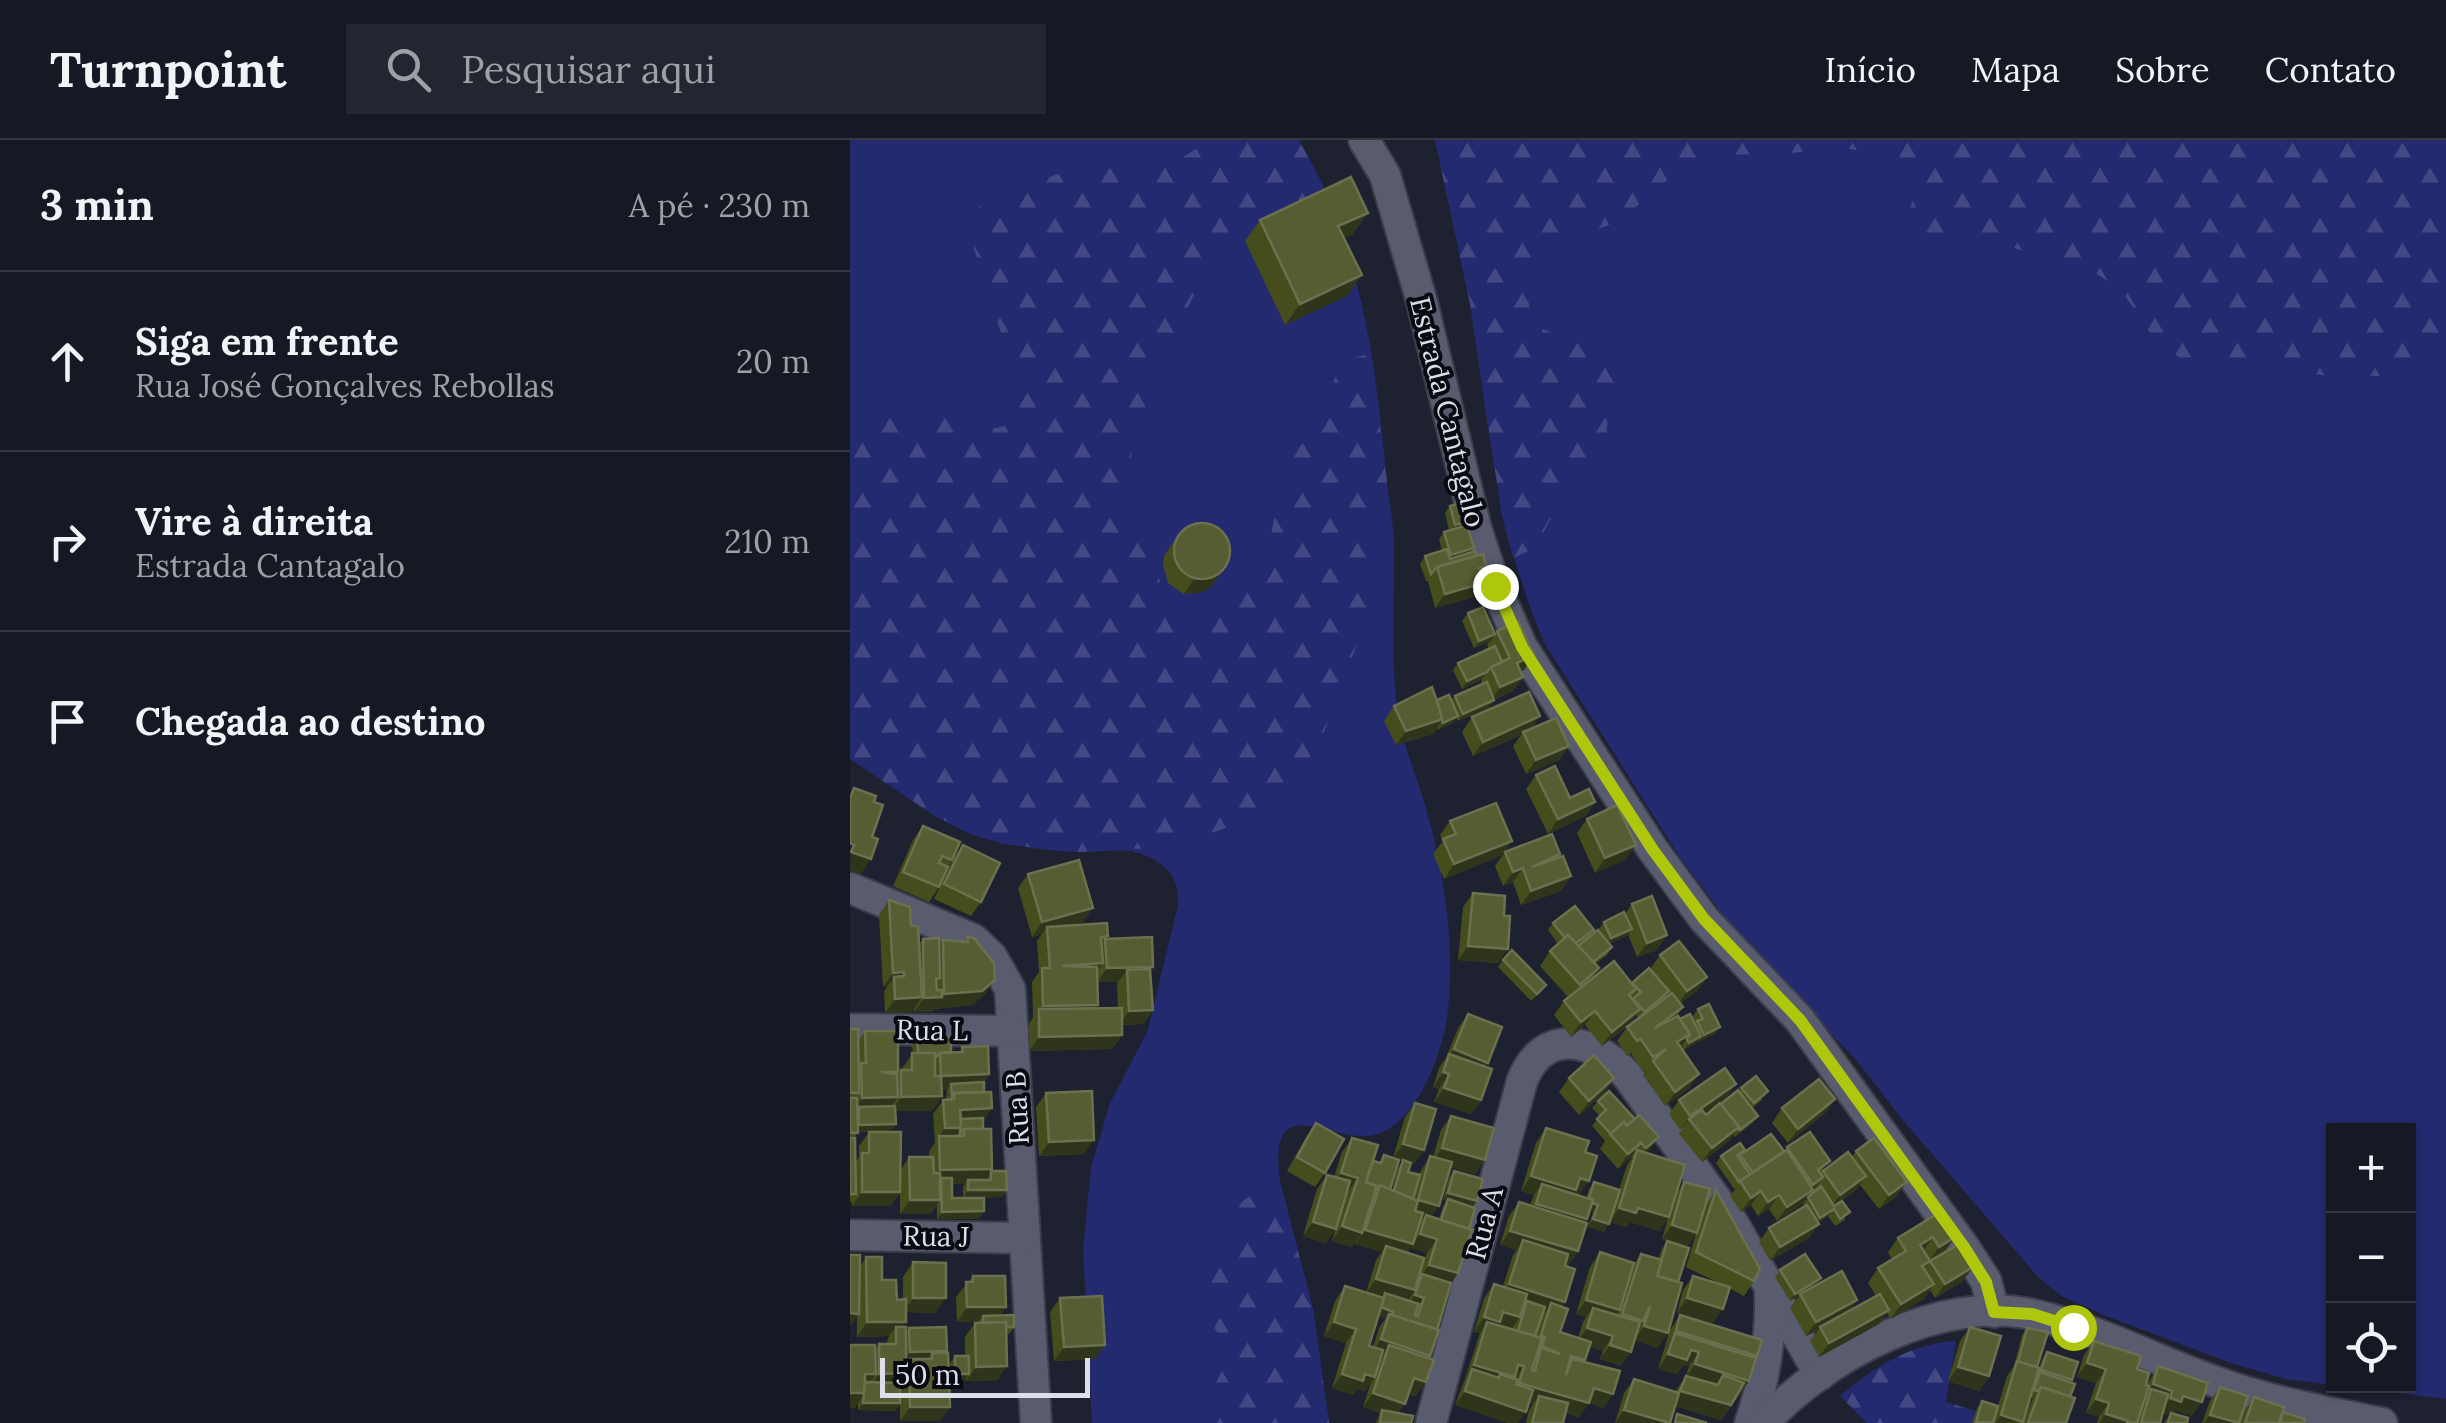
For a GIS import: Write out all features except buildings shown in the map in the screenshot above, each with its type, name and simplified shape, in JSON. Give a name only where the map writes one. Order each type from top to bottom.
[{"type":"street","name":"Estrada Cantagalo","points":[[1364,140],[1385,175],[1422,302],[1476,528],[1495,586],[1522,647],[1663,864],[1704,919],[1800,1020],[1964,1247],[1986,1282],[1994,1312]]},
{"type":"street","name":"Rua B","points":[[850,888],[957,931],[984,948],[999,966],[1010,989],[1036,1423]]},
{"type":"street","name":"Rua L","points":[[850,1028],[1013,1030]]},
{"type":"street","name":"Rua A","points":[[1431,1423],[1522,1081],[1539,1052],[1562,1043],[1594,1050],[1627,1074],[1733,1223],[1770,1289]]},
{"type":"street","name":"Rua J","points":[[850,1235],[1022,1238]]},
{"type":"street","points":[[1770,1289],[1820,1374]]},
{"type":"street","points":[[1750,1423],[1769,1345],[1770,1289]]},
{"type":"street","points":[[1764,1423],[1820,1374],[1913,1324],[1963,1313],[1994,1312],[2048,1318],[2235,1388],[2382,1423]]},
{"type":"green space","points":[[850,140],[1299,140],[1336,218],[1361,302],[1377,388],[1393,532],[1397,707],[1439,865],[1450,968],[1447,1018],[1438,1053],[1422,1090],[1398,1122],[1368,1136],[1303,1126],[1291,1128],[1283,1136],[1280,1181],[1313,1309],[1329,1423],[1092,1423],[1083,1249],[1091,1167],[1110,1103],[1148,1030],[1178,893],[1160,863],[1134,852],[1079,852],[1012,845],[961,829],[850,759]]},
{"type":"green space","points":[[1208,140],[1299,140],[1325,190],[1248,232],[1217,257],[1205,274],[1170,341],[1137,428],[1131,458],[1135,491],[1122,502],[1153,539],[1158,574],[1171,604],[1191,618],[1210,616],[1233,582],[1254,569],[1270,540],[1278,499],[1294,453],[1312,433],[1337,373],[1351,359],[1370,353],[1387,481],[1375,517],[1366,607],[1355,649],[1321,740],[1298,776],[1271,803],[1240,822],[1169,850],[1115,848],[1082,852],[999,843],[938,818],[850,759],[850,429],[879,417],[912,411],[933,412],[986,427],[1007,424],[1016,406],[1016,379],[974,249],[977,211],[983,201],[1115,152],[1122,179],[1178,159]]},
{"type":"green space","points":[[1435,140],[2446,140],[2446,1399],[2398,1393],[2416,1393],[2416,1123],[2326,1123],[2326,1384],[2286,1379],[2234,1364],[2061,1296],[2039,1278],[1901,1118],[1858,1062],[1746,945],[1679,856],[1546,646],[1529,605],[1496,478],[1455,222]]},
{"type":"green space","points":[[1435,140],[2446,140],[2446,363],[2378,376],[2334,377],[2264,366],[2220,369],[2185,362],[2153,337],[2121,290],[2094,272],[1977,237],[1902,241],[1912,204],[1910,182],[1897,168],[1878,157],[1837,148],[1717,157],[1682,170],[1613,223],[1562,239],[1538,268],[1529,309],[1534,319],[1545,330],[1623,362],[1635,376],[1635,389],[1623,396],[1610,413],[1602,468],[1562,498],[1535,548],[1513,558],[1502,516],[1470,304]]},
{"type":"green space","points":[[1275,1187],[1282,1189],[1313,1309],[1329,1423],[1177,1423],[1203,1408],[1224,1367],[1223,1344],[1203,1305],[1199,1279],[1221,1252],[1241,1203]]},
{"type":"green space","points":[[1956,1341],[1946,1402],[2016,1423],[1867,1423],[1840,1396],[1908,1352]]},
{"type":"route","points":[[1495,586],[1522,647],[1653,850],[1704,919],[1800,1020],[1964,1247],[1986,1282],[1994,1312],[2032,1314],[2073,1327]]}]
